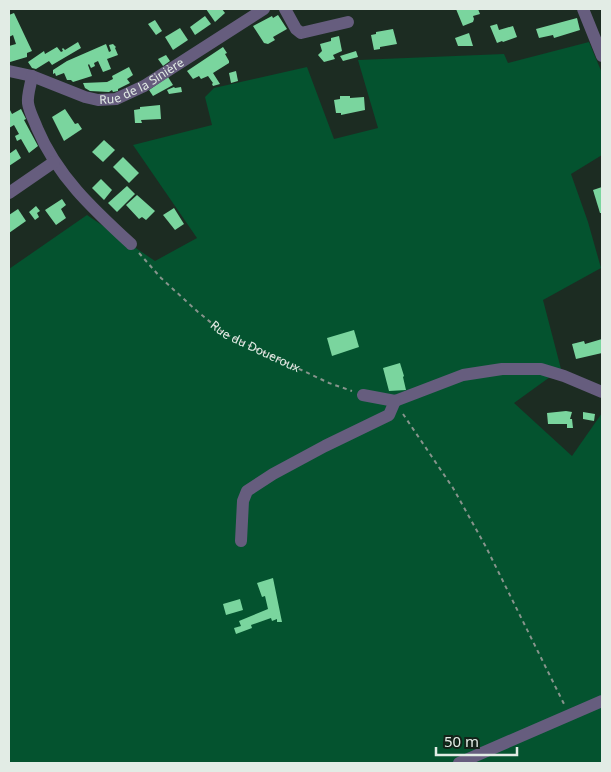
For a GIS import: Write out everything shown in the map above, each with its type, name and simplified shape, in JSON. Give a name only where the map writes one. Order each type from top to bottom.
[{"type":"street","name":"Rue de la Sinière","points":[[9,71],[32,76],[85,97],[98,100],[116,99],[144,86],[264,9]]},
{"type":"street","points":[[285,9],[296,29],[301,33],[348,22]]},
{"type":"street","points":[[582,9],[602,56]]},
{"type":"street","points":[[32,76],[27,102],[43,143],[54,162],[70,184],[94,210],[131,244]]},
{"type":"street","points":[[9,193],[54,162]]},
{"type":"street","points":[[363,395],[397,400],[464,375],[502,369],[541,369],[564,376],[602,392]]},
{"type":"street","points":[[241,541],[243,501],[247,492],[273,474],[389,415],[397,400]]},
{"type":"street","points":[[459,763],[602,701]]},
{"type":"path","name":"Rue du Doueroux","points":[[131,244],[161,278],[225,334],[329,383],[363,395]]},
{"type":"path","points":[[397,400],[402,412],[453,488],[486,547],[570,715]]},
{"type":"green space","points":[[589,42],[602,73],[602,155],[571,174],[588,222],[601,268],[543,300],[561,369],[514,403],[572,456],[602,413],[602,763],[9,763],[9,269],[87,215],[155,261],[197,238],[133,145],[212,125],[205,97],[214,88],[307,67],[334,139],[378,128],[358,60],[504,54],[508,63]]},
{"type":"building","points":[[206,9],[222,9],[225,13],[215,22]]},
{"type":"building","points":[[456,9],[478,9],[480,14],[473,16],[473,22],[463,26]]},
{"type":"building","points":[[14,13],[32,51],[27,53],[27,57],[10,62],[9,46],[16,44],[13,35],[9,37],[9,15]]},
{"type":"building","points":[[278,15],[287,29],[273,37],[275,40],[268,44],[264,43],[253,26],[272,16],[273,18]]},
{"type":"building","points":[[205,16],[211,24],[195,35],[190,27]]},
{"type":"building","points":[[577,18],[580,30],[554,38],[553,35],[539,38],[536,29]]},
{"type":"building","points":[[155,20],[162,31],[156,35],[148,24]]},
{"type":"building","points":[[497,24],[499,30],[513,26],[517,37],[497,43],[490,26]]},
{"type":"building","points":[[180,28],[188,40],[173,50],[165,37]]},
{"type":"building","points":[[393,29],[397,44],[374,50],[371,35],[376,34],[376,32]]},
{"type":"building","points":[[469,33],[473,46],[458,46],[455,38]]},
{"type":"building","points":[[339,36],[342,51],[333,55],[335,59],[324,62],[318,55],[322,51],[320,44],[331,41],[331,38]]},
{"type":"building","points":[[78,42],[81,48],[52,65],[49,61],[36,69],[32,68],[28,62],[44,51],[45,54],[57,47],[61,52],[63,48],[65,50]]},
{"type":"building","points":[[106,44],[109,52],[111,51],[109,45],[113,44],[118,55],[107,59],[111,69],[103,72],[98,61],[91,68],[89,64],[92,76],[73,82],[67,80],[64,73],[56,76],[55,73],[53,74],[53,70],[67,61]]},
{"type":"building","points":[[223,47],[227,53],[225,54],[229,63],[213,73],[220,84],[213,86],[208,76],[201,79],[199,76],[193,79],[187,71]]},
{"type":"building","points":[[356,51],[358,57],[343,61],[340,56]]},
{"type":"building","points":[[166,55],[170,61],[163,66],[158,59]]},
{"type":"building","points":[[129,67],[133,75],[127,79],[130,83],[118,89],[118,91],[90,91],[85,88],[83,83],[107,82],[113,79],[112,76]]},
{"type":"building","points":[[236,71],[238,81],[231,83],[229,73]]},
{"type":"building","points":[[168,77],[173,85],[153,96],[149,90]]},
{"type":"building","points":[[181,87],[182,92],[169,94],[167,90]]},
{"type":"building","points":[[340,96],[350,96],[350,98],[364,97],[365,110],[341,115],[341,113],[336,113],[334,100],[340,99]]},
{"type":"building","points":[[160,105],[161,119],[141,120],[142,123],[135,123],[134,110],[140,109],[140,107]]},
{"type":"building","points":[[9,108],[12,114],[21,109],[26,119],[24,120],[38,146],[29,153],[21,139],[17,141],[15,136],[19,134],[14,125],[9,128]]},
{"type":"building","points":[[65,109],[75,124],[78,123],[82,129],[64,141],[52,117]]},
{"type":"building","points":[[104,140],[115,150],[103,162],[92,152]]},
{"type":"building","points":[[16,149],[21,158],[9,166],[9,154]]},
{"type":"building","points":[[123,157],[139,173],[129,183],[113,167]]},
{"type":"building","points":[[101,179],[112,190],[104,200],[92,188]]},
{"type":"building","points":[[127,186],[135,194],[117,212],[108,203]]},
{"type":"building","points":[[602,187],[602,213],[600,213],[593,190]]},
{"type":"building","points":[[137,195],[155,211],[146,220],[142,217],[139,219],[126,205]]},
{"type":"building","points":[[62,199],[66,205],[61,209],[66,218],[56,225],[45,210]]},
{"type":"building","points":[[36,206],[40,211],[37,213],[39,217],[35,220],[29,212]]},
{"type":"building","points":[[174,208],[184,224],[175,230],[163,215]]},
{"type":"building","points":[[18,209],[26,221],[9,233],[9,215]]},
{"type":"building","points":[[354,330],[359,347],[332,356],[327,338]]},
{"type":"building","points":[[602,339],[602,353],[576,359],[572,344],[584,341],[585,344]]},
{"type":"building","points":[[400,363],[406,390],[389,391],[383,368]]},
{"type":"building","points":[[572,412],[570,419],[572,419],[573,428],[567,428],[567,424],[548,424],[547,413]]},
{"type":"building","points":[[583,412],[595,414],[594,421],[583,419]]},
{"type":"building","points":[[273,578],[282,622],[277,622],[277,619],[272,621],[271,618],[251,625],[252,628],[236,634],[234,628],[241,626],[239,621],[268,609],[265,596],[262,597],[257,583]]},
{"type":"building","points":[[240,599],[243,610],[226,615],[223,604]]}]
